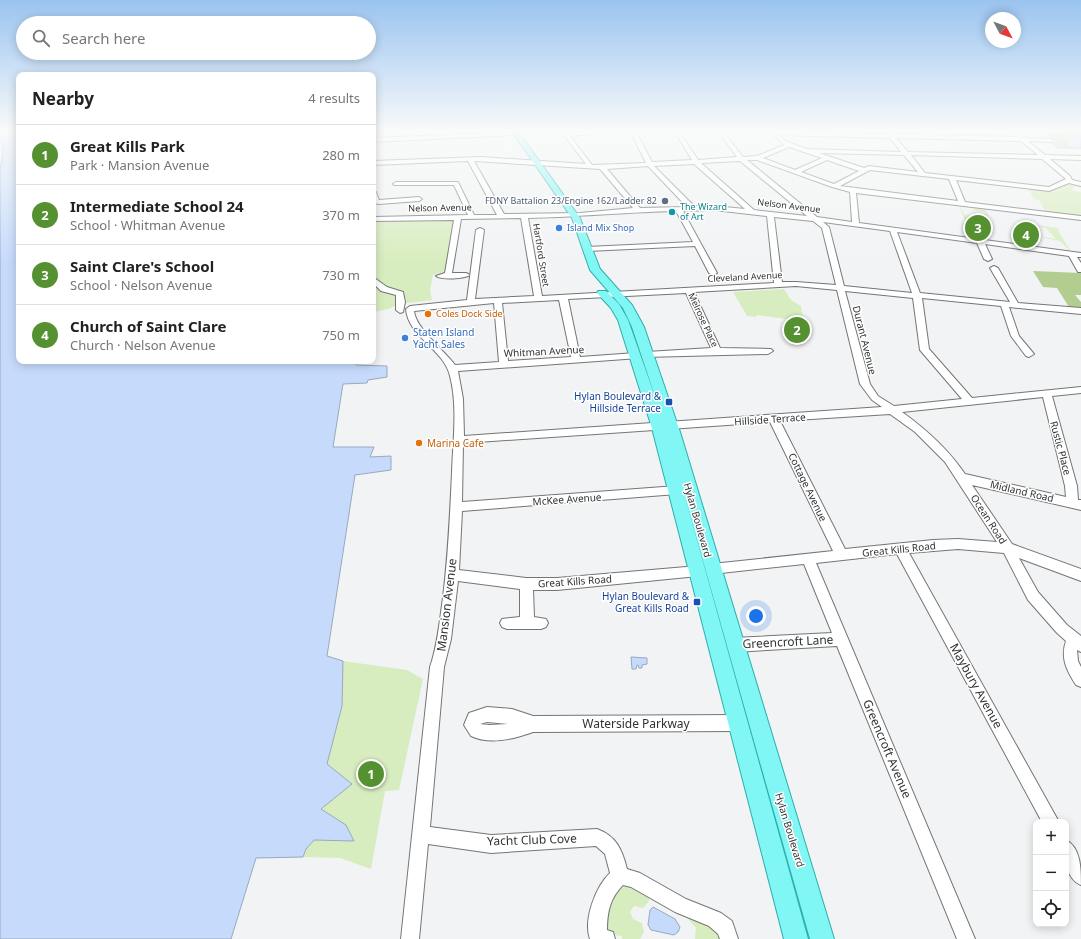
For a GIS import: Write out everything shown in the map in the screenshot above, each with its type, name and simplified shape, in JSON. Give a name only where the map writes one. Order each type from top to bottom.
[{"type":"main road","name":"Hylan Boulevard","points":[[542,174],[570,215],[583,252],[595,270],[617,294],[633,316],[642,356],[665,427],[705,570],[739,723],[796,939]]},
{"type":"main road","name":"Hylan Boulevard","points":[[586,273],[620,315],[642,356]]},
{"type":"main road","name":"Hylan Boulevard","points":[[665,427],[677,490],[705,570],[734,645],[822,939]]},
{"type":"street","points":[[478,174],[501,216]]},
{"type":"street","points":[[608,174],[638,210]]},
{"type":"street","points":[[659,174],[692,208]]},
{"type":"street","points":[[709,174],[751,211]]},
{"type":"street","points":[[760,174],[816,219]]},
{"type":"street","points":[[799,174],[834,186],[853,190],[1081,218]]},
{"type":"street","points":[[834,186],[856,174]]},
{"type":"street","points":[[923,174],[1049,189],[1055,188],[1068,179],[1081,177]]},
{"type":"street","points":[[1062,174],[1068,179],[1081,184]]},
{"type":"street","points":[[952,178],[962,203]]},
{"type":"street","points":[[396,184],[456,183],[472,217]]},
{"type":"street","points":[[414,184],[425,218]]},
{"type":"street","points":[[853,190],[856,225]]},
{"type":"street","points":[[376,200],[379,202],[419,199]]},
{"type":"street","points":[[678,208],[713,273]]},
{"type":"street","name":"Nelson Avenue","points":[[376,219],[570,215],[678,208],[714,208],[816,219],[1081,256]]},
{"type":"street","points":[[770,213],[778,285]]},
{"type":"street","name":"Hartford Street","points":[[524,216],[538,298]]},
{"type":"street","points":[[458,217],[444,276],[466,275]]},
{"type":"street","name":"Durant Avenue","points":[[816,219],[825,226],[863,380],[875,398],[891,410]]},
{"type":"street","points":[[471,302],[480,230]]},
{"type":"street","points":[[893,230],[917,295],[925,350],[970,402]]},
{"type":"street","points":[[980,242],[988,260]]},
{"type":"street","points":[[583,252],[697,244]]},
{"type":"street","points":[[1072,254],[1081,270]]},
{"type":"street","points":[[994,268],[1015,304]]},
{"type":"street","points":[[376,281],[384,289],[400,294],[401,302],[405,309],[411,315],[423,334],[453,368]]},
{"type":"street","name":"Cleveland Avenue","points":[[405,309],[498,300],[778,285],[840,288],[1081,311]]},
{"type":"street","name":"Melrose Place","points":[[689,290],[718,351]]},
{"type":"street","points":[[563,297],[576,360]]},
{"type":"street","points":[[498,300],[504,364]]},
{"type":"street","points":[[1004,303],[1015,336],[1029,354]]},
{"type":"street","name":"Whitman Avenue","points":[[453,368],[718,351],[768,351]]},
{"type":"street","name":"Mansion Avenue","points":[[410,939],[437,667],[443,652],[453,575],[457,506],[458,440],[456,385],[453,368]]},
{"type":"street","name":"Hillside Terrace","points":[[458,440],[665,427],[891,410],[1081,390]]},
{"type":"street","name":"Rustic Place","points":[[1047,394],[1077,504]]},
{"type":"street","name":"Ocean Road","points":[[891,410],[931,440],[949,459],[1008,548],[1033,596],[1078,642]]},
{"type":"street","name":"Cottage Avenue","points":[[774,419],[842,556]]},
{"type":"street","name":"Midland Road","points":[[962,478],[1077,504]]},
{"type":"street","name":"McKee Avenue","points":[[457,506],[677,490]]},
{"type":"street","name":"Great Kills Road","points":[[453,575],[526,584],[557,584],[901,550],[933,545],[958,544],[1008,548],[1081,575]]},
{"type":"street","name":"Maybury Avenue","points":[[901,550],[1049,819]]},
{"type":"street","name":"Greencroft Avenue","points":[[808,559],[966,939]]},
{"type":"street","points":[[526,584],[527,622]]},
{"type":"street","points":[[507,623],[541,623]]},
{"type":"street","name":"Greencroft Lane","points":[[734,645],[842,639]]},
{"type":"street","points":[[1078,642],[1069,650],[1069,656],[1081,680]]},
{"type":"street","name":"Waterside Parkway","points":[[533,724],[739,723]]},
{"type":"street","name":"Yacht Club Cove","points":[[420,835],[440,836],[497,844],[597,838],[606,842],[611,848],[616,858],[620,876]]},
{"type":"street","points":[[1069,854],[1081,876]]},
{"type":"street","points":[[602,937],[598,915],[601,900],[611,884],[620,876],[634,879],[681,906],[715,919],[725,928],[729,939]]},
{"type":"green space","points":[[1070,184],[1081,186],[1081,188],[1074,186],[1072,190],[1081,192],[1081,215],[1045,211],[1039,200],[1034,199],[1028,188],[1055,190]]},
{"type":"green space","points":[[959,205],[965,215],[974,216],[974,213],[986,214],[985,212],[973,210],[972,207],[985,208],[991,223],[985,218],[986,222],[992,225],[965,221]]},
{"type":"green space","points":[[454,219],[445,274],[433,275],[430,290],[432,300],[398,304],[389,309],[376,311],[376,221]]},
{"type":"green space","points":[[1038,225],[1058,228],[1071,252],[1060,241],[1044,238],[1043,237],[1056,239],[1046,228]]},
{"type":"green space","points":[[1033,271],[1081,273],[1081,295],[1075,295],[1081,302],[1081,309],[1069,307],[1057,288],[1043,287]]},
{"type":"green space","points":[[784,289],[791,300],[801,306],[803,321],[757,315],[756,317],[747,316],[733,292]]},
{"type":"green space","points":[[343,661],[407,670],[423,679],[399,790],[385,791],[371,869],[340,858],[303,857],[306,849],[314,840],[354,841],[346,825],[320,809],[327,764],[342,706]]},
{"type":"green space","points":[[630,885],[649,895],[649,901],[643,908],[634,906],[630,912],[633,919],[642,923],[644,932],[640,939],[622,939],[622,936],[613,934],[608,928],[606,921],[610,902],[615,894],[622,888]]},
{"type":"green space","points":[[683,913],[712,925],[722,939],[695,939],[696,928]]},
{"type":"water","points":[[0,174],[16,174],[16,364],[356,364],[387,366],[387,377],[368,380],[367,383],[343,384],[333,447],[374,447],[370,457],[391,456],[391,470],[355,475],[327,656],[343,661],[342,706],[327,764],[352,784],[321,809],[346,825],[354,841],[314,840],[306,849],[303,857],[256,858],[231,939],[0,939]]},
{"type":"water","points":[[631,657],[647,658],[647,664],[642,665],[642,668],[639,668],[637,665],[636,669],[632,669]]},
{"type":"water","points":[[653,907],[675,919],[680,927],[678,932],[674,935],[651,930],[648,925],[650,910]]},
{"type":"place","name":"FDNY Battalion 23/Engine 162/Ladder 82","points":[[665,201]]},
{"type":"place","name":"The Wizard of Art","points":[[672,212]]},
{"type":"place","name":"Island Mix Shop","points":[[559,228]]},
{"type":"place","name":"Saint Clare's School","points":[[978,228]]},
{"type":"place","name":"Church of Saint Clare","points":[[1026,235]]},
{"type":"place","name":"Coles Dock Side","points":[[428,314]]},
{"type":"place","name":"Intermediate School 24","points":[[797,330]]},
{"type":"place","name":"Staten Island Yacht Sales","points":[[405,338]]},
{"type":"place","name":"Hylan Boulevard & Hillside Terrace","points":[[669,402]]},
{"type":"place","name":"Marina Cafe","points":[[419,443]]},
{"type":"place","name":"Hylan Boulevard & Great Kills Road","points":[[697,602]]},
{"type":"place","name":"Great Kills Park","points":[[371,774]]}]
